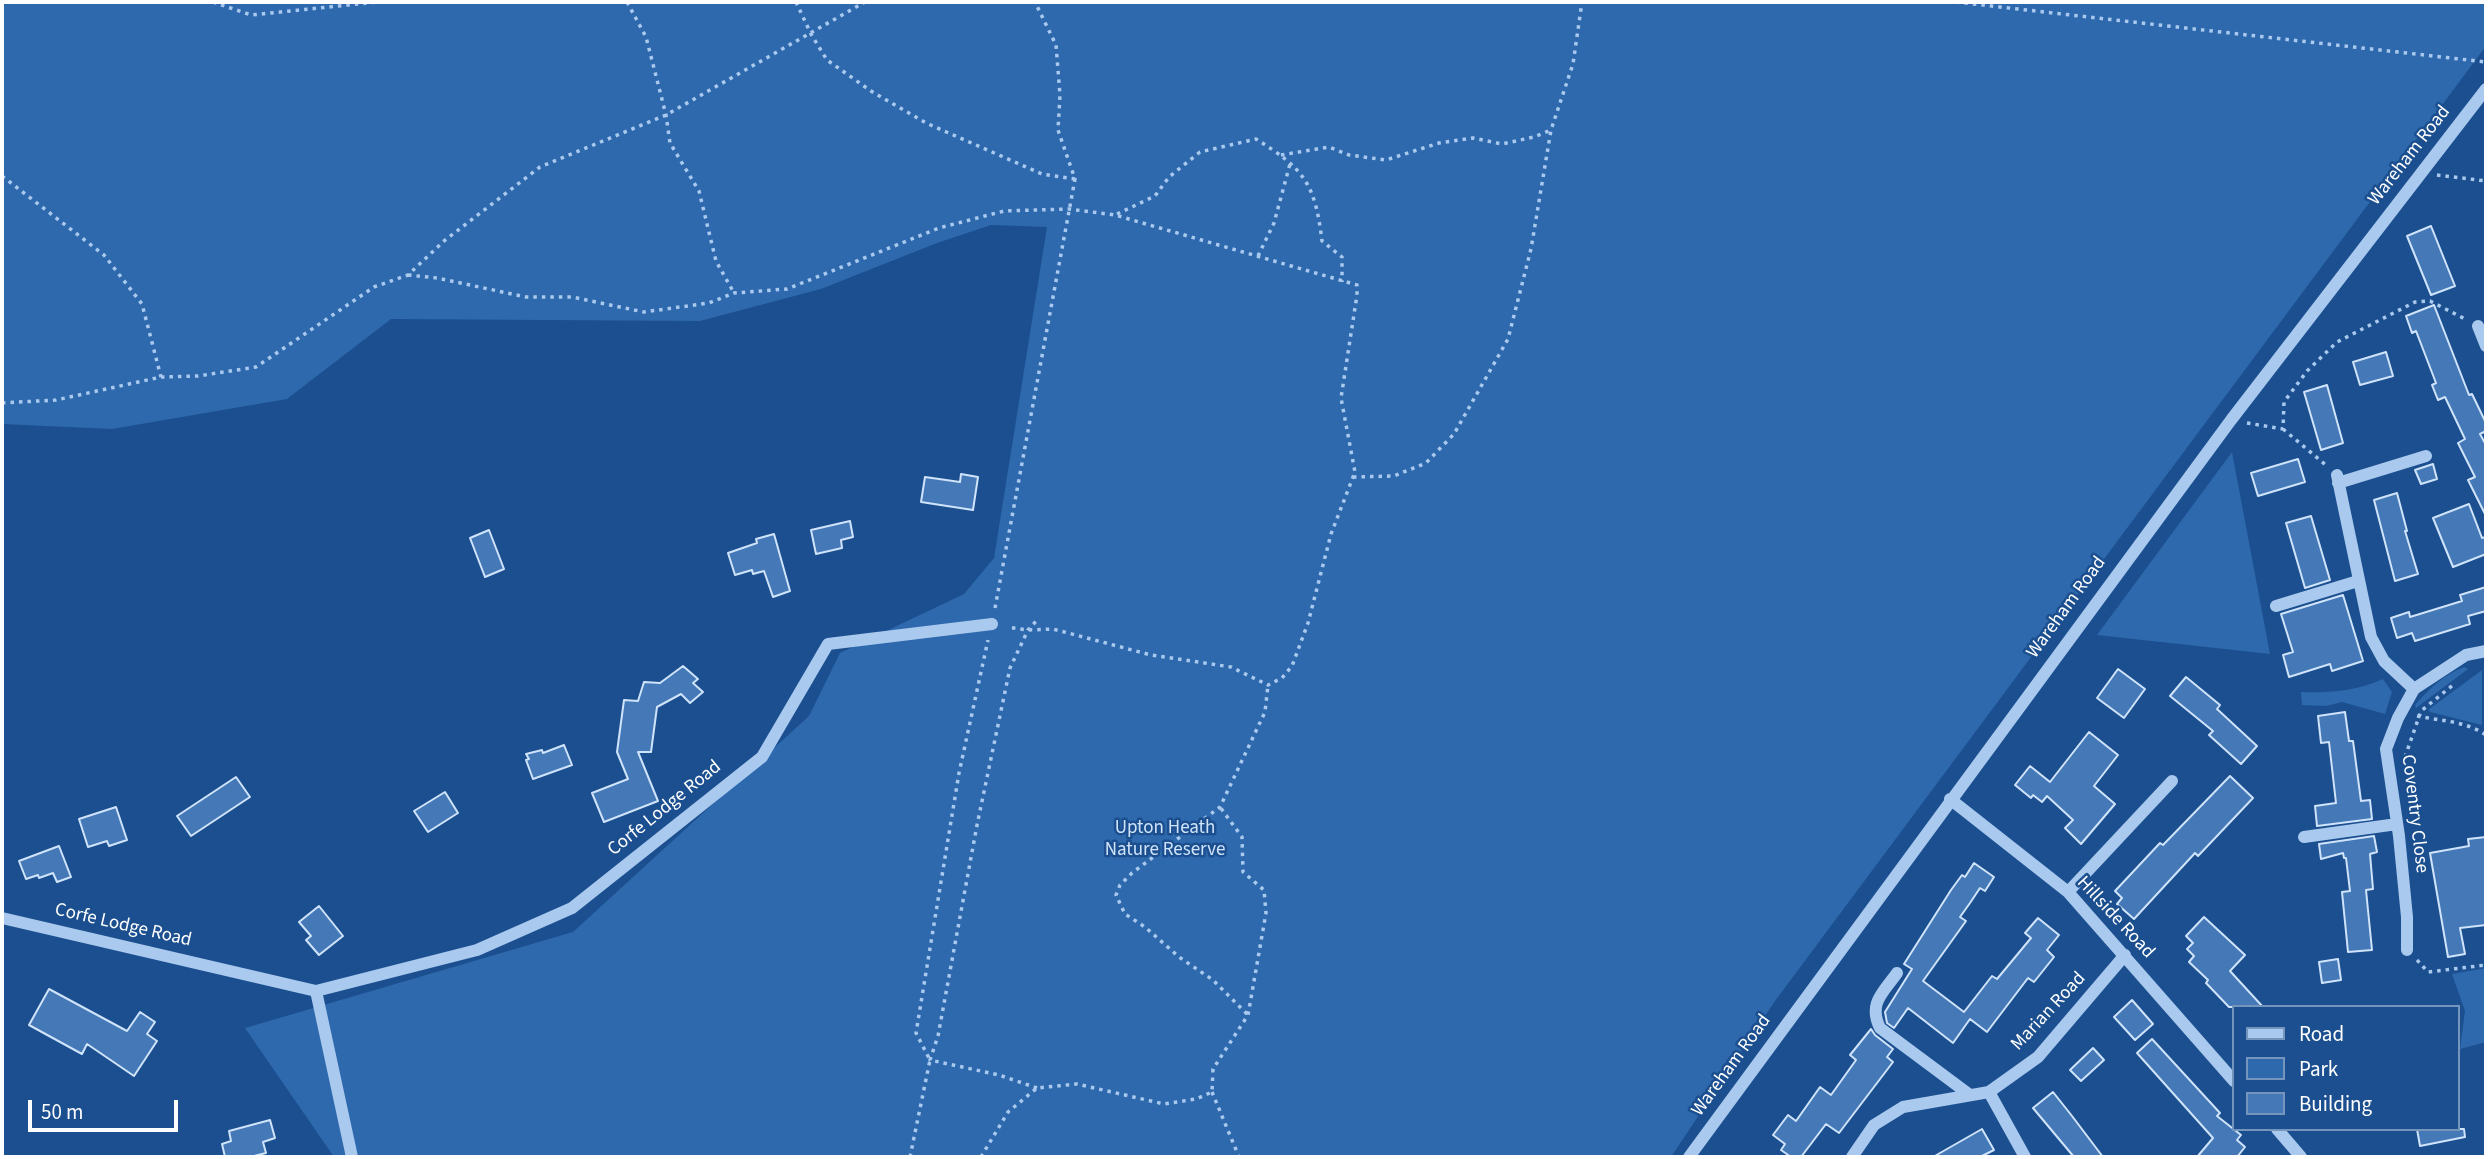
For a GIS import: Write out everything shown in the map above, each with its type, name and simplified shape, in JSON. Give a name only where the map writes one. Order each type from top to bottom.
[{"type":"street","name":"Wareham Road","points":[[1689,1157],[2231,420],[2486,89]]},
{"type":"street","points":[[2478,326],[2486,346]]},
{"type":"street","points":[[2414,689],[2384,661],[2371,638],[2338,479],[2426,456]]},
{"type":"street","points":[[2276,606],[2358,581]]},
{"type":"street","name":"Corfe Lodge Road","points":[[2,918],[316,991],[477,950],[572,908],[762,757],[828,644],[992,624]]},
{"type":"street","name":"Coventry Close","points":[[2407,950],[2407,917],[2386,749],[2414,689],[2466,655],[2486,651]]},
{"type":"street","points":[[2068,892],[2172,781]]},
{"type":"street","name":"Hillside Road","points":[[1951,799],[2068,892],[2232,1079]]},
{"type":"street","points":[[2304,837],[2397,824]]},
{"type":"street","name":"Marian Road","points":[[1852,1157],[1874,1125],[1903,1107],[1989,1092],[2038,1057],[2125,956]]},
{"type":"street","points":[[1897,973],[1875,1004],[1875,1017],[1880,1028],[1970,1095]]},
{"type":"street","points":[[316,991],[352,1157]]},
{"type":"street","points":[[1989,1092],[2025,1157]]},
{"type":"street","points":[[2279,1131],[2301,1157]]},
{"type":"path","points":[[213,2],[251,15],[377,2]]},
{"type":"path","points":[[627,2],[646,37],[666,115],[670,143],[699,191],[716,261],[734,293]]},
{"type":"path","points":[[796,2],[827,60],[871,91],[926,123],[1042,174],[1074,179]]},
{"type":"path","points":[[2,403],[56,400],[161,377],[198,376],[256,368],[374,287],[408,275],[444,241],[540,167],[666,115],[865,2]]},
{"type":"path","points":[[1035,2],[1056,45],[1060,95],[1058,130],[1074,179],[992,624],[959,774],[916,1032],[930,1059],[999,1075],[1037,1088],[1077,1084],[1164,1104],[1196,1100],[1212,1092]]},
{"type":"path","points":[[1353,477],[1394,476],[1426,463],[1454,434],[1508,340],[1531,249],[1551,130],[1573,64],[1582,2]]},
{"type":"path","points":[[1956,2],[2486,62]]},
{"type":"path","points":[[1281,155],[1329,147],[1349,155],[1386,160],[1439,143],[1473,138],[1502,144],[1551,130]]},
{"type":"path","points":[[1115,215],[1155,196],[1169,177],[1200,152],[1256,139],[1281,155],[1307,181],[1318,208],[1322,241],[1342,257],[1342,282]]},
{"type":"path","points":[[1258,256],[1274,223],[1290,164]]},
{"type":"path","points":[[2421,173],[2486,181]]},
{"type":"path","points":[[2,176],[104,255],[142,304],[161,377]]},
{"type":"path","points":[[408,275],[437,278],[526,297],[572,297],[644,312],[709,303],[734,293],[787,289],[939,228],[1004,211],[1069,209],[1115,215],[1357,285],[1341,398],[1355,472],[1331,534],[1308,623],[1293,666],[1282,678],[1268,685]]},
{"type":"path","points":[[2283,429],[2284,402],[2306,370],[2337,342],[2415,302],[2430,301],[2478,326]]},
{"type":"path","points":[[2231,420],[2283,429],[2338,479]]},
{"type":"path","points":[[910,1157],[930,1059],[938,1036],[977,825],[1010,668],[1028,631],[1040,618]]},
{"type":"path","points":[[992,624],[1028,631],[1053,629],[1151,655],[1231,667],[1268,685]]},
{"type":"path","points":[[2390,778],[2402,767],[2421,711],[2458,681]]},
{"type":"path","points":[[1248,1015],[1213,980],[1125,914],[1116,895],[1120,885],[1132,873],[1220,807],[1265,712],[1268,685]]},
{"type":"path","points":[[2402,711],[2419,717],[2453,721],[2486,735]]},
{"type":"path","points":[[1220,807],[1242,837],[1243,872],[1264,890],[1266,914],[1248,1015],[1213,1069],[1212,1092],[1239,1157]]},
{"type":"path","points":[[2407,950],[2428,972],[2486,965]]},
{"type":"path","points":[[981,1157],[1008,1112],[1037,1088]]},
{"type":"green space","name":"Upton Heath Nature Reserve","points":[[2,2],[2486,2],[2486,46],[1775,1001],[1671,1157],[334,1157],[245,1028],[573,932],[809,716],[840,653],[964,594],[994,558],[1047,227],[991,225],[937,243],[821,289],[700,321],[391,319],[287,399],[112,429],[2,424]]},
{"type":"green space","points":[[2232,452],[2270,654],[2097,635]]},
{"type":"green space","points":[[2464,667],[2468,669],[2416,708],[2415,705],[2437,683]]},
{"type":"green space","points":[[2482,670],[2482,725],[2428,710]]},
{"type":"green space","points":[[2383,679],[2392,692],[2385,714],[2342,702],[2326,706],[2302,705],[2301,692],[2343,690]]},
{"type":"green space","points":[[2486,968],[2486,1042],[2460,1049],[2465,1011],[2452,974]]},
{"type":"building","points":[[2431,226],[2455,286],[2431,295],[2407,236]]},
{"type":"building","points":[[2434,305],[2469,395],[2472,394],[2486,423],[2486,431],[2480,434],[2486,445],[2486,516],[2468,480],[2475,477],[2458,443],[2465,439],[2445,397],[2438,400],[2432,385],[2436,383],[2416,331],[2412,333],[2406,316]]},
{"type":"building","points":[[2386,352],[2393,376],[2360,385],[2353,362]]},
{"type":"building","points":[[2327,385],[2343,443],[2321,450],[2304,392]]},
{"type":"building","points":[[2298,459],[2305,482],[2258,496],[2251,473]]},
{"type":"building","points":[[2433,464],[2437,479],[2421,484],[2415,470]]},
{"type":"building","points":[[961,474],[978,477],[973,510],[921,502],[925,477],[960,482]]},
{"type":"building","points":[[2397,493],[2418,574],[2395,581],[2374,500]]},
{"type":"building","points":[[2469,504],[2482,538],[2486,537],[2486,554],[2453,567],[2433,518]]},
{"type":"building","points":[[2311,516],[2330,580],[2305,588],[2286,523]]},
{"type":"building","points":[[850,521],[853,537],[841,540],[842,548],[816,554],[811,530]]},
{"type":"building","points":[[489,530],[504,569],[485,577],[470,538]]},
{"type":"building","points":[[774,534],[790,591],[773,597],[764,571],[753,574],[752,570],[735,575],[728,553],[757,543],[756,539]]},
{"type":"building","points":[[2486,587],[2486,611],[2468,616],[2470,624],[2415,641],[2412,633],[2397,638],[2391,618],[2409,612],[2410,617],[2462,601],[2460,595]]},
{"type":"building","points":[[2343,595],[2363,661],[2332,671],[2330,664],[2289,677],[2283,655],[2293,652],[2281,614]]},
{"type":"building","points":[[683,666],[698,679],[693,683],[703,692],[690,703],[681,694],[657,707],[651,752],[638,752],[658,801],[604,822],[592,793],[628,779],[617,752],[624,700],[638,701],[644,682],[660,683]]},
{"type":"building","points":[[2118,669],[2145,689],[2124,718],[2097,698]]},
{"type":"building","points":[[2186,677],[2220,705],[2217,709],[2257,746],[2241,764],[2209,735],[2213,731],[2170,696]]},
{"type":"building","points":[[2345,712],[2349,741],[2353,741],[2361,801],[2370,800],[2372,819],[2317,826],[2315,806],[2336,803],[2329,742],[2321,743],[2318,716]]},
{"type":"building","points":[[2089,732],[2118,755],[2094,786],[2115,804],[2081,844],[2065,828],[2073,820],[2047,796],[2042,802],[2033,795],[2031,798],[2015,785],[2030,766],[2050,782]]},
{"type":"building","points":[[564,745],[572,765],[533,779],[526,754],[542,750],[543,753]]},
{"type":"building","points":[[2230,776],[2253,798],[2198,856],[2195,853],[2134,919],[2117,904],[2122,898],[2115,891],[2160,843],[2163,845]]},
{"type":"building","points":[[236,777],[250,797],[191,836],[177,816]]},
{"type":"building","points":[[445,792],[458,813],[428,832],[414,811]]},
{"type":"building","points":[[116,807],[127,840],[109,846],[107,841],[88,847],[79,819]]},
{"type":"building","points":[[2374,836],[2377,852],[2370,854],[2373,889],[2366,890],[2372,950],[2348,952],[2342,892],[2350,891],[2346,858],[2343,853],[2321,859],[2319,844]]},
{"type":"building","points":[[2486,837],[2486,925],[2460,928],[2465,954],[2448,957],[2430,853],[2469,846],[2468,839]]},
{"type":"building","points":[[59,846],[71,877],[57,882],[53,873],[26,879],[19,861]]},
{"type":"building","points":[[1974,863],[1994,877],[1985,891],[1980,888],[1960,917],[1966,921],[1923,981],[1964,1012],[1992,976],[1997,979],[2031,938],[2025,933],[2038,918],[2059,935],[2047,950],[2054,957],[2034,982],[2028,978],[1987,1032],[1970,1019],[1953,1043],[1908,1008],[1894,1028],[1887,1023],[1885,1012],[1912,969],[1904,964],[1951,890],[1962,875],[1965,877]]},
{"type":"building","points":[[319,906],[343,936],[319,955],[306,940],[311,936],[299,922]]},
{"type":"building","points":[[2204,917],[2245,955],[2230,971],[2261,1005],[2229,1007],[2206,983],[2208,980],[2189,962],[2194,956],[2187,949],[2193,943],[2186,936]]},
{"type":"building","points":[[2338,959],[2341,980],[2322,983],[2319,962]]},
{"type":"building","points":[[49,989],[127,1031],[140,1012],[155,1022],[147,1034],[157,1041],[134,1076],[87,1044],[82,1054],[29,1025]]},
{"type":"building","points":[[2132,1000],[2153,1024],[2135,1040],[2114,1017]]},
{"type":"building","points":[[1871,1029],[1893,1049],[1887,1057],[1893,1062],[1839,1133],[1826,1124],[1801,1157],[1791,1157],[1781,1150],[1785,1144],[1773,1135],[1788,1115],[1796,1121],[1820,1087],[1831,1095],[1856,1060],[1850,1055]]},
{"type":"building","points":[[2152,1039],[2220,1113],[2217,1116],[2232,1128],[2232,1131],[2241,1135],[2237,1140],[2245,1147],[2237,1157],[2197,1157],[2213,1138],[2137,1053]]},
{"type":"building","points":[[2093,1048],[2104,1060],[2081,1081],[2070,1070]]},
{"type":"building","points":[[2053,1092],[2103,1157],[2074,1157],[2033,1108]]},
{"type":"building","points":[[270,1120],[275,1138],[263,1142],[266,1153],[250,1157],[225,1157],[222,1144],[231,1141],[229,1131]]},
{"type":"building","points":[[1982,1129],[1994,1150],[1980,1157],[1933,1157]]},
{"type":"building","points":[[2464,1129],[2465,1137],[2420,1146],[2417,1131]]}]
